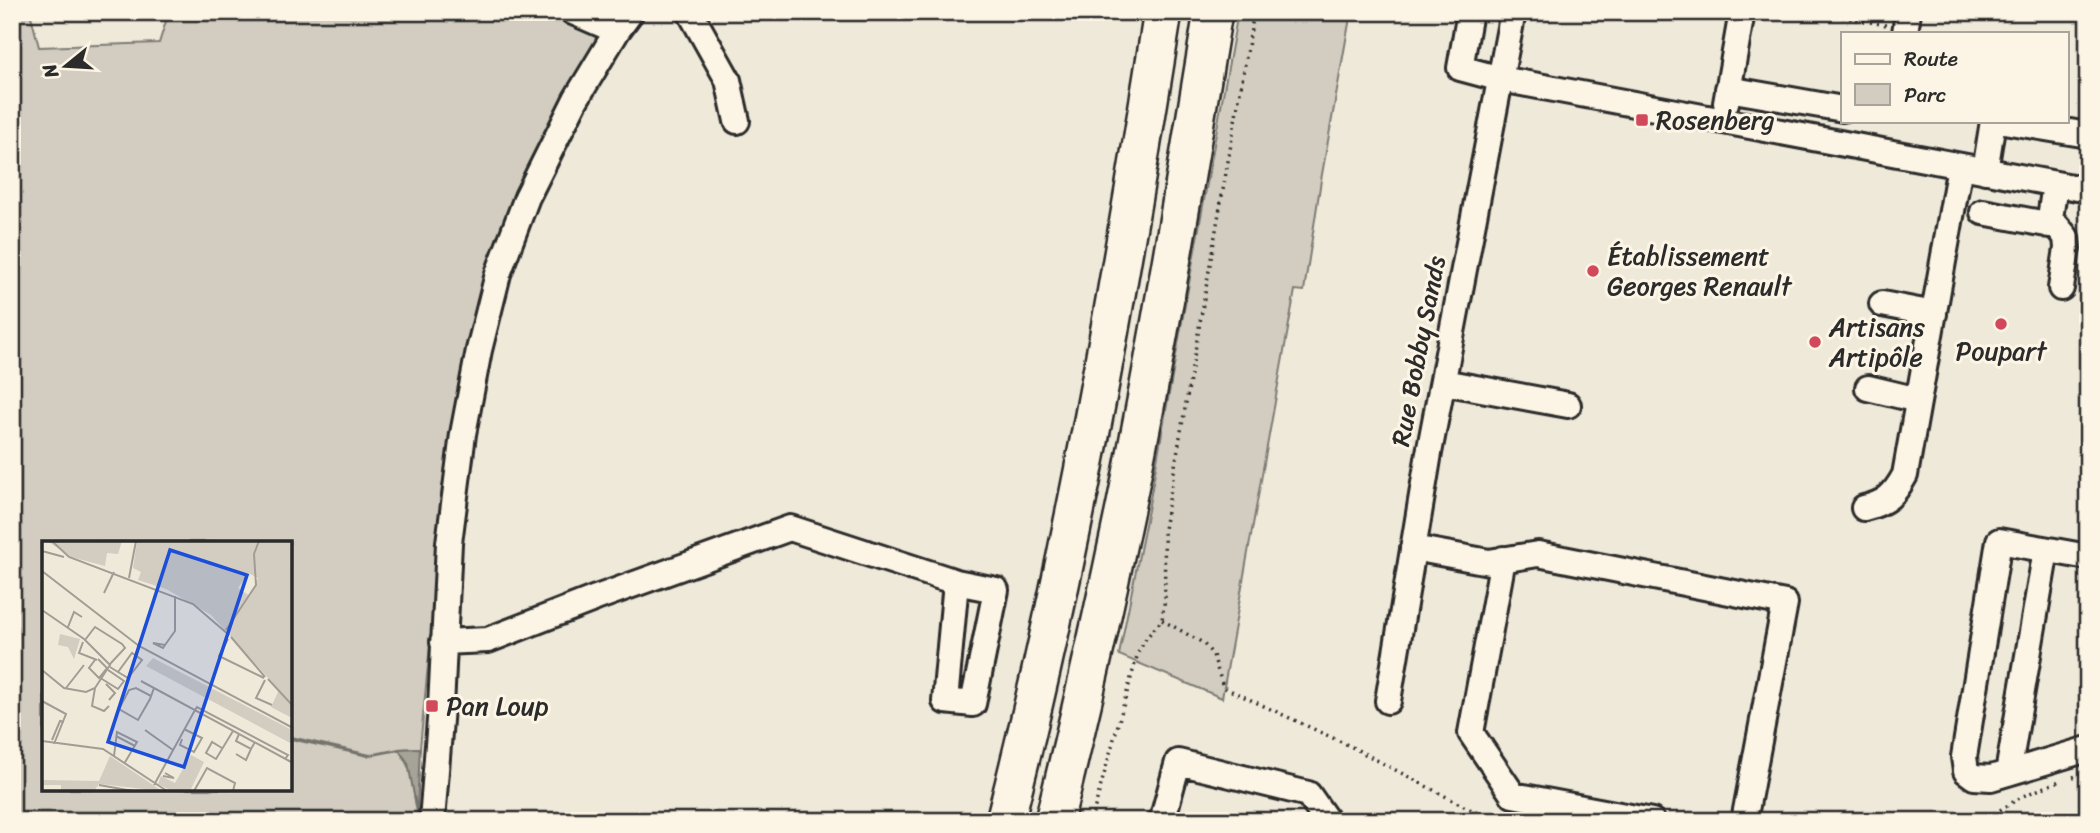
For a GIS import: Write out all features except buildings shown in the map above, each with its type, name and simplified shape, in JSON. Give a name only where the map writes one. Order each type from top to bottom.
[{"type":"highway","points":[[1005,821],[1078,502],[1119,281],[1163,12]]},
{"type":"highway","points":[[1055,821],[1128,493],[1170,272],[1213,12]]},
{"type":"street","points":[[573,12],[624,22],[649,12]]},
{"type":"street","points":[[691,12],[728,80],[737,121]]},
{"type":"street","points":[[1470,12],[1460,68],[1501,79],[2088,190]]},
{"type":"street","name":"Rue Bobby Sands","points":[[1388,701],[1443,382],[1513,12]]},
{"type":"street","points":[[1723,121],[1742,12]]},
{"type":"street","points":[[432,821],[449,543],[463,434],[479,350],[498,274],[527,197],[576,99],[624,22]]},
{"type":"street","points":[[1728,89],[1841,109]]},
{"type":"street","points":[[1985,171],[1993,122]]},
{"type":"street","points":[[2010,122],[2088,135]]},
{"type":"street","points":[[1864,508],[1877,505],[1895,494],[1905,475],[1960,166]]},
{"type":"street","points":[[2049,225],[2055,184]]},
{"type":"street","points":[[1983,212],[2057,226],[2066,237],[2067,248],[2061,288]]},
{"type":"street","points":[[1882,304],[1934,314]]},
{"type":"street","points":[[1443,382],[1568,405]]},
{"type":"street","points":[[1868,387],[1918,400]]},
{"type":"street","points":[[443,642],[488,640],[790,528],[956,582]]},
{"type":"street","points":[[2088,557],[1999,541],[1964,757],[1966,771],[1975,777],[1991,778],[2088,749]]},
{"type":"street","points":[[1413,548],[1489,562],[1538,554],[1785,603],[1744,821]]},
{"type":"street","points":[[2008,773],[2046,550]]},
{"type":"street","points":[[1503,559],[1471,733],[1513,795],[1652,821]]},
{"type":"street","points":[[1162,821],[1178,762],[1308,794],[1326,821]]},
{"type":"path","points":[[1091,821],[1138,653],[1146,638],[1162,620],[1165,597],[1164,529],[1254,12]]},
{"type":"path","points":[[1815,12],[1906,25]]},
{"type":"path","points":[[1162,620],[1203,643],[1213,655],[1223,687],[1348,745],[1497,821]]},
{"type":"path","points":[[1982,821],[2023,796],[2088,773]]},
{"type":"green space","points":[[12,12],[30,12],[39,47],[159,43],[169,12],[612,12],[563,108],[447,468],[420,748],[399,749],[410,770],[417,811],[416,821],[12,821]]},
{"type":"green space","points":[[1238,12],[1351,12],[1304,291],[1295,290],[1222,698],[1119,655],[1148,510]]},
{"type":"shaded area","points":[[292,737],[370,755],[399,749],[420,748],[417,811],[408,763],[399,750],[368,756]]},
{"type":"place","name":"Rosenberg","points":[[1642,120]]},
{"type":"place","name":"Établissement Georges Renault","points":[[1593,271]]},
{"type":"place","name":"Poupart","points":[[2001,324]]},
{"type":"place","name":"Artisans Artipôle","points":[[1815,342]]},
{"type":"place","name":"Pan Loup","points":[[432,706]]}]
